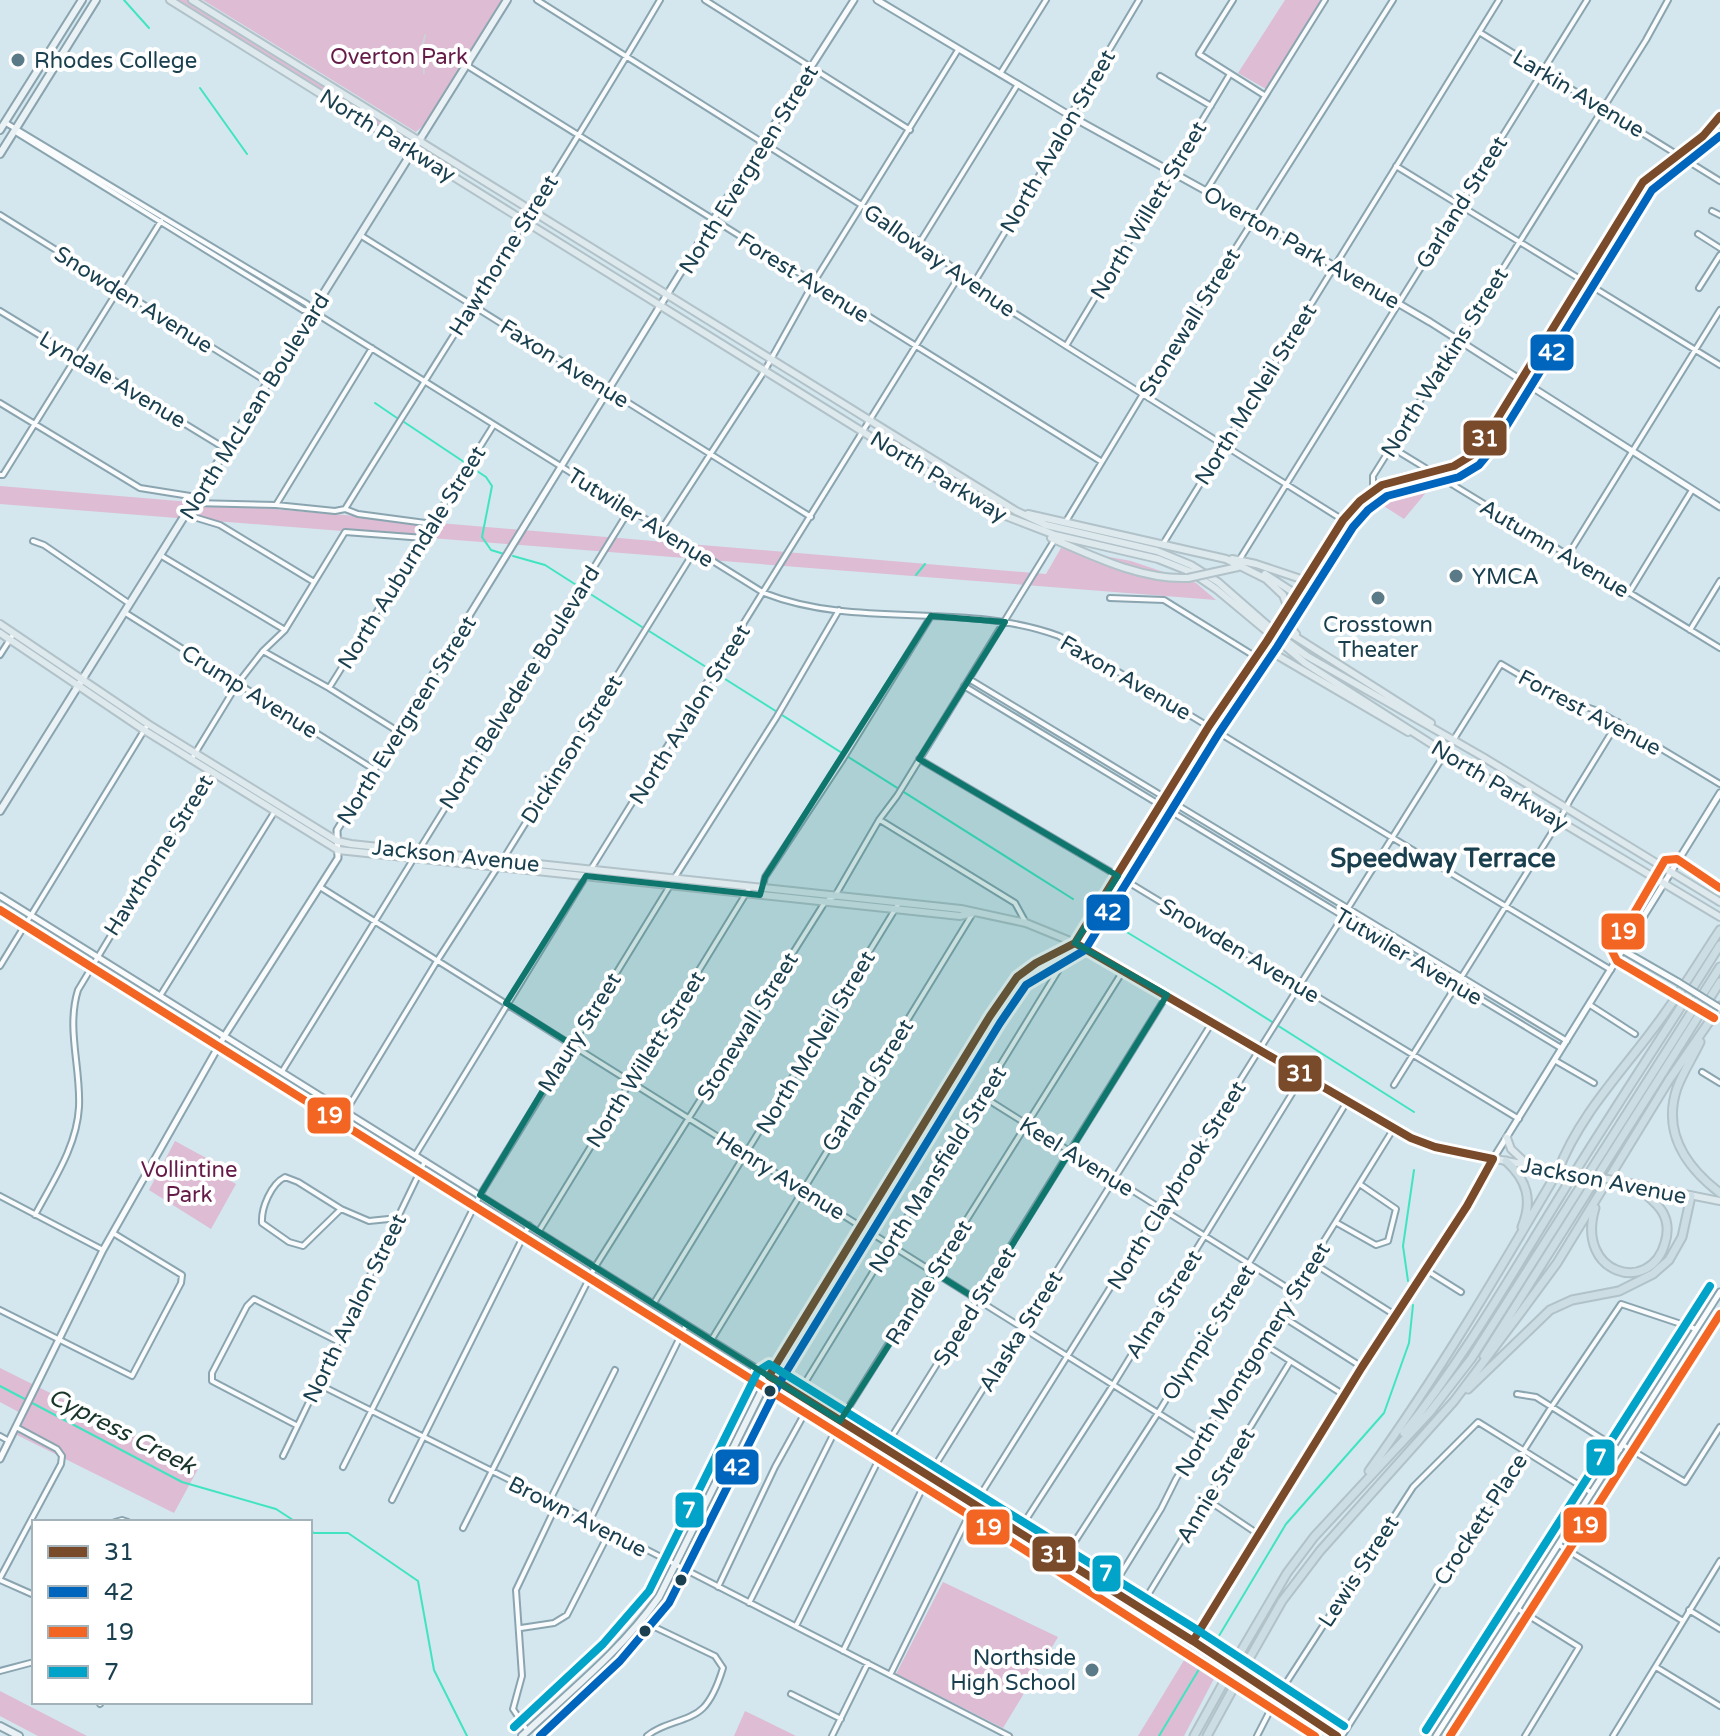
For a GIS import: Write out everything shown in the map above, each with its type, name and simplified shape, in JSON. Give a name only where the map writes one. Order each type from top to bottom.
[{"type":"highway","points":[[1194,1736],[1287,1573],[1350,1496],[1413,1410],[1560,1172],[1566,1149],[1584,1119],[1656,1026],[1720,930]]},
{"type":"highway","points":[[1362,1484],[1445,1378],[1720,945]]},
{"type":"highway","points":[[1350,1496],[1430,1412],[1471,1359],[1720,967]]},
{"type":"highway","points":[[1461,1392],[1720,982]]},
{"type":"highway","points":[[1207,1736],[1282,1601],[1320,1551],[1454,1401],[1557,1263],[1669,1080],[1720,1007]]},
{"type":"highway","points":[[1710,1021],[1677,1089],[1674,1133],[1688,1164],[1720,1193]]},
{"type":"highway","points":[[1506,1161],[1520,1174],[1527,1190],[1524,1221],[1512,1249]]},
{"type":"highway","points":[[1599,1196],[1590,1226],[1594,1246],[1608,1266],[1632,1273],[1642,1270],[1661,1256],[1668,1232],[1663,1211],[1637,1186]]},
{"type":"highway","points":[[1454,1401],[1550,1310],[1572,1300],[1619,1291],[1661,1267],[1669,1260],[1682,1237],[1691,1196]]},
{"type":"main road","points":[[0,130],[82,0]]},
{"type":"main road","points":[[0,154],[96,0]]},
{"type":"main road","name":"North Parkway","points":[[170,0],[985,508],[1065,538],[1158,559],[1191,572],[1216,589],[1291,653],[1444,752],[1719,916]]},
{"type":"main road","name":"North Parkway","points":[[192,0],[1016,511],[1046,525],[1157,551],[1191,565],[1218,582],[1300,652],[1453,739],[1720,902]]},
{"type":"main road","name":"North McLean Boulevard","points":[[0,811],[507,0]]},
{"type":"main road","points":[[56,42],[65,48]]},
{"type":"main road","points":[[49,51],[60,57]]},
{"type":"main road","points":[[1373,491],[1400,479],[1454,466],[1472,455],[1483,442],[1643,182],[1653,171],[1705,136],[1720,116]]},
{"type":"main road","name":"North Watkins Street","points":[[1075,943],[1209,726],[1277,626],[1343,520],[1373,491]]},
{"type":"main road","points":[[1016,511],[1065,525],[1226,559],[1276,587],[1288,608]]},
{"type":"main road","points":[[1016,522],[1120,566],[1171,579],[1215,572],[1238,564],[1298,578],[1304,583]]},
{"type":"main road","points":[[1246,568],[1264,574],[1296,594]]},
{"type":"main road","points":[[1282,617],[1300,640]]},
{"type":"main road","name":"Jackson Avenue","points":[[0,624],[12,636],[146,727],[338,850],[416,854]]},
{"type":"main road","points":[[1277,626],[1453,739]]},
{"type":"main road","name":"Jackson Avenue","points":[[0,633],[12,636]]},
{"type":"main road","points":[[1265,644],[1444,752]]},
{"type":"main road","name":"Jackson Avenue","points":[[276,809],[337,841],[351,844],[588,873],[669,887],[745,894],[835,896],[897,906]]},
{"type":"main road","name":"Jackson Avenue","points":[[588,873],[675,877],[750,887],[762,892],[825,902],[961,909],[1026,923],[1075,943],[1423,1143],[1720,1201]]},
{"type":"main road","points":[[524,1734],[613,1653],[642,1621],[675,1565],[769,1376],[990,1016],[1017,977],[1036,963],[1075,943]]},
{"type":"main road","points":[[1507,1138],[1511,1149],[1528,1165]]},
{"type":"main road","points":[[0,1726],[19,1736]]},
{"type":"street","name":"Galloway Avenue","points":[[537,0],[920,242],[997,302],[1343,520]]},
{"type":"street","name":"Hawthorne Street","points":[[345,509],[660,0]]},
{"type":"street","points":[[705,0],[910,130]]},
{"type":"street","name":"North Evergreen Street","points":[[0,1459],[103,1250],[225,1035],[338,858],[337,830],[713,220],[854,0]]},
{"type":"street","name":"Overton Park Avenue","points":[[877,0],[1074,118],[1206,191],[1459,339],[1720,507]]},
{"type":"street","points":[[1000,74],[1046,0]]},
{"type":"street","name":"North Avalon Street","points":[[974,283],[1074,118],[1074,109],[1139,0]]},
{"type":"street","points":[[1233,0],[1199,54],[1265,96]]},
{"type":"street","points":[[1206,191],[1325,0]]},
{"type":"street","name":"Stonewall Street","points":[[1065,525],[1143,394],[1393,0]]},
{"type":"street","name":"North McNeil Street","points":[[1163,544],[1499,0]]},
{"type":"street","name":"Garland Street","points":[[1238,564],[1587,0]]},
{"type":"street","name":"North Watkins Street","points":[[1373,491],[1373,476],[1604,108],[1668,0]]},
{"type":"street","name":"Larkin Avenue","points":[[1479,32],[1720,181]]},
{"type":"street","points":[[662,528],[765,370],[814,282],[958,50]]},
{"type":"street","name":"Forest Avenue","points":[[466,65],[1102,462]]},
{"type":"street","name":"North Willett Street","points":[[1066,346],[1230,74]]},
{"type":"street","points":[[1160,76],[1211,106]]},
{"type":"street","points":[[920,242],[1018,84]]},
{"type":"street","name":"Tutwiler Avenue","points":[[4,122],[307,304],[312,311],[493,426],[764,593],[799,604],[839,610],[1005,622]]},
{"type":"street","points":[[1396,166],[1720,365]]},
{"type":"street","points":[[1712,211],[1720,215]]},
{"type":"street","name":"Snowden Avenue","points":[[0,215],[269,383]]},
{"type":"street","points":[[1,475],[162,219]]},
{"type":"street","points":[[1698,234],[1720,248]]},
{"type":"street","name":"Faxon Avenue","points":[[360,235],[811,517]]},
{"type":"street","points":[[1699,288],[1720,255]]},
{"type":"street","name":"North Avalon Street","points":[[416,1154],[506,1003],[716,671],[961,273]]},
{"type":"street","points":[[1568,555],[1720,310]]},
{"type":"street","name":"Lyndale Avenue","points":[[0,311],[226,449]]},
{"type":"street","points":[[276,505],[372,348]]},
{"type":"street","points":[[0,403],[140,488],[190,496],[194,501],[335,511],[345,509],[358,514],[433,524]]},
{"type":"street","name":"North Auburndale Street","points":[[329,688],[493,426]]},
{"type":"street","name":"Autumn Avenue","points":[[1391,447],[1720,648]]},
{"type":"street","points":[[1629,593],[1692,490]]},
{"type":"street","name":"North Belvedere Boulevard","points":[[283,1070],[630,509]]},
{"type":"street","points":[[187,515],[220,525],[314,582]]},
{"type":"street","name":"Hawthorne Street","points":[[193,756],[238,683],[263,651],[285,630],[345,532],[424,538]]},
{"type":"street","name":"Stonewall Street","points":[[463,1528],[595,1267],[825,902],[835,896],[879,820],[897,796],[1055,539]]},
{"type":"street","points":[[33,541],[44,545],[130,604]]},
{"type":"street","name":"Dickinson Street","points":[[346,1111],[695,550]]},
{"type":"street","points":[[160,555],[285,630]]},
{"type":"street","points":[[1690,630],[1720,581]]},
{"type":"street","points":[[1110,598],[1164,600],[1256,657]]},
{"type":"street","name":"Maury Street","points":[[343,1467],[480,1195],[776,718],[839,610]]},
{"type":"street","name":"Crump Avenue","points":[[124,612],[375,770]]},
{"type":"street","points":[[762,892],[765,877],[931,616]]},
{"type":"street","name":"Faxon Avenue","points":[[1005,622],[1059,636],[1611,970]]},
{"type":"street","points":[[0,655],[12,636]]},
{"type":"street","points":[[263,651],[399,732]]},
{"type":"street","name":"North Claybrook Street","points":[[890,1675],[974,1505],[1501,664]]},
{"type":"street","name":"Forrest Avenue","points":[[1501,664],[1557,697],[1598,711],[1720,784]]},
{"type":"street","name":"Tutwiler Avenue","points":[[969,679],[1256,864],[1562,1049]]},
{"type":"street","name":"Tutwiler Avenue","points":[[964,686],[1260,857],[1567,1041]]},
{"type":"street","points":[[1394,1085],[1618,722]]},
{"type":"street","points":[[0,966],[146,727]]},
{"type":"street","points":[[1048,737],[1052,730]]},
{"type":"street","points":[[1057,742],[1061,736]]},
{"type":"street","name":"Snowden Avenue","points":[[919,759],[1519,1119]]},
{"type":"street","name":"Hawthorne Street","points":[[35,1215],[75,1133],[79,1103],[74,1011],[81,983],[211,768]]},
{"type":"street","points":[[1193,1641],[1344,1395],[1467,1206],[1720,793]]},
{"type":"street","points":[[160,996],[276,809]]},
{"type":"street","points":[[879,820],[1015,903],[1026,923]]},
{"type":"street","points":[[1256,864],[1260,857]]},
{"type":"street","name":"Henry Avenue","points":[[320,887],[1201,1440]]},
{"type":"street","name":"North Willett Street","points":[[539,1231],[750,887]]},
{"type":"street","points":[[0,896],[283,1070],[1340,1736]]},
{"type":"street","name":"North McNeil Street","points":[[654,1303],[897,906]]},
{"type":"street","name":"Garland Street","points":[[712,1339],[973,913]]},
{"type":"street","name":"North Mansfield Street","points":[[798,1394],[1075,943]]},
{"type":"street","points":[[1624,951],[1720,1007]]},
{"type":"street","name":"Randle Street","points":[[749,1603],[840,1421],[1123,971]]},
{"type":"street","name":"Speed Street","points":[[796,1626],[884,1449],[1167,995]]},
{"type":"street","points":[[1590,1005],[1635,1034]]},
{"type":"street","name":"Alaska Street","points":[[843,1651],[928,1477],[1213,1021]]},
{"type":"street","points":[[1556,1061],[1594,1083]]},
{"type":"street","points":[[1702,1072],[1720,1083]]},
{"type":"street","name":"Alma Street","points":[[1018,1532],[1113,1385],[1304,1074]]},
{"type":"street","name":"Keel Avenue","points":[[982,1096],[1294,1292]]},
{"type":"street","name":"Olympic Street","points":[[1063,1560],[1158,1413],[1348,1100]]},
{"type":"street","name":"North Montgomery Street","points":[[1111,1590],[1394,1128]]},
{"type":"street","name":"North Avalon Street","points":[[283,1456],[425,1161]]},
{"type":"street","points":[[341,1209],[303,1246],[289,1242],[266,1227],[262,1218],[275,1184],[285,1177],[369,1221],[398,1218]]},
{"type":"street","points":[[1337,1223],[1376,1245],[1388,1241],[1396,1209],[1361,1185]]},
{"type":"street","points":[[0,1196],[103,1250]]},
{"type":"street","points":[[392,1500],[529,1225]]},
{"type":"street","points":[[0,1310],[132,1376],[181,1283],[182,1275],[113,1233]]},
{"type":"street","points":[[1313,1262],[1395,1315]]},
{"type":"street","points":[[1426,1270],[1461,1292]]},
{"type":"street","points":[[1436,1736],[1720,1292]]},
{"type":"street","points":[[296,1425],[212,1381],[212,1373],[247,1306],[254,1299],[339,1342]]},
{"type":"street","name":"Crockett Place","points":[[1340,1736],[1621,1304],[1698,1330]]},
{"type":"street","points":[[1280,1315],[1362,1367]]},
{"type":"street","points":[[590,1520],[686,1325]]},
{"type":"street","points":[[1261,1343],[1344,1395]]},
{"type":"street","name":"Annie Street","points":[[1140,1608],[1290,1362]]},
{"type":"street","points":[[550,1500],[615,1370]]},
{"type":"street","name":"Brown Avenue","points":[[318,1384],[1009,1736]]},
{"type":"street","points":[[1517,1394],[1536,1397],[1685,1482],[1719,1430]]},
{"type":"street","points":[[718,1587],[775,1467],[811,1402]]},
{"type":"street","name":"Lewis Street","points":[[1257,1736],[1277,1697],[1413,1487],[1478,1422],[1525,1449]]},
{"type":"street","points":[[16,1427],[57,1449],[62,1456],[61,1464],[0,1579],[32,1594]]},
{"type":"street","points":[[0,1436],[9,1441]]},
{"type":"street","points":[[1525,1449],[1592,1493]]},
{"type":"street","points":[[1206,1499],[1258,1534]]},
{"type":"street","points":[[524,1734],[513,1709],[522,1676],[516,1590],[557,1504]]},
{"type":"street","points":[[521,1628],[554,1623],[567,1615],[610,1531]]},
{"type":"street","points":[[1559,1545],[1683,1621]]},
{"type":"street","points":[[1613,1736],[1720,1561]]},
{"type":"street","points":[[1518,1609],[1579,1647],[1525,1736]]},
{"type":"street","points":[[1689,1610],[1720,1629]]},
{"type":"street","points":[[642,1621],[715,1656],[723,1668],[703,1708],[685,1718],[659,1726],[647,1736]]},
{"type":"street","points":[[0,1671],[32,1663]]},
{"type":"street","points":[[832,1736],[868,1663]]},
{"type":"street","points":[[1656,1667],[1720,1706]]},
{"type":"street","points":[[791,1694],[841,1719]]},
{"type":"highlighted area","points":[[931,616],[1005,622],[919,759],[1118,876],[1075,943],[1167,995],[978,1300],[935,1273],[840,1421],[480,1195],[571,1044],[506,1003],[586,876],[760,895],[765,877]]},
{"type":"green space","points":[[176,0],[187,0],[411,140],[377,124]]},
{"type":"green space","name":"Overton Park","points":[[203,0],[502,0],[425,124],[416,132]]},
{"type":"green space","points":[[1285,0],[1322,0],[1266,89],[1238,73]]},
{"type":"green space","points":[[1433,484],[1404,519],[1377,499],[1394,491]]},
{"type":"green space","points":[[0,486],[1046,574],[1061,548],[1131,561],[1196,583],[1216,600],[0,504]]},
{"type":"green space","name":"Vollintine Park","points":[[175,1141],[230,1171],[227,1179],[236,1184],[211,1229],[149,1190]]},
{"type":"green space","points":[[0,1368],[199,1467],[174,1513],[17,1435],[26,1416],[0,1402]]},
{"type":"green space","points":[[943,1582],[1058,1637],[1003,1728],[896,1674]]},
{"type":"green space","points":[[1189,1652],[1218,1671],[1184,1736],[1138,1736]]},
{"type":"green space","points":[[0,1691],[87,1736],[38,1736],[0,1716]]},
{"type":"green space","points":[[745,1711],[796,1736],[734,1736]]},
{"type":"waterway","points":[[124,0],[149,28]]},
{"type":"waterway","points":[[200,88],[247,154]]},
{"type":"waterway","points":[[375,403],[397,418]]},
{"type":"waterway","points":[[404,422],[464,462]]},
{"type":"waterway","points":[[474,469],[486,477],[492,486],[482,537],[491,550],[504,554]]},
{"type":"waterway","points":[[513,556],[545,565],[642,627]]},
{"type":"waterway","points":[[916,575],[925,564]]},
{"type":"waterway","points":[[649,631],[1073,899]]},
{"type":"waterway","points":[[1102,917],[1414,1112]]},
{"type":"waterway","points":[[1408,1281],[1403,1246],[1414,1170]]},
{"type":"waterway","points":[[1159,1736],[1286,1524],[1384,1413],[1409,1343],[1413,1305]]},
{"type":"waterway","name":"Cypress Creek","points":[[0,1386],[182,1482],[276,1509],[293,1520]]},
{"type":"waterway","name":"Cypress Creek","points":[[312,1532],[348,1533],[418,1581],[434,1670],[467,1736]]},
{"type":"railway","points":[[424,74],[422,47],[427,29]]},
{"type":"transit line","name":"31","points":[[769,1376],[990,1016],[1017,977],[1036,963],[1075,943],[1209,726],[1343,520],[1360,501],[1382,485],[1454,466],[1472,455],[1483,442],[1643,182],[1703,136],[1720,116]]},
{"type":"transit line","name":"42","points":[[540,1736],[620,1661],[669,1603],[780,1382],[1000,1023],[1026,985],[1085,950],[1219,733],[1353,527],[1368,510],[1387,496],[1459,477],[1479,465],[1493,448],[1652,190],[1720,136]]},
{"type":"transit line","name":"19","points":[[1714,1018],[1617,961],[1612,951],[1665,860],[1677,859],[1720,888]]},
{"type":"transit line","name":"19","points":[[0,910],[1012,1542],[1315,1736]]},
{"type":"transit line","name":"31","points":[[1075,943],[1411,1138],[1435,1147],[1493,1159],[1467,1206],[1362,1367],[1193,1641]]},
{"type":"transit line","name":"7","points":[[1426,1730],[1710,1286]]},
{"type":"transit line","name":"19","points":[[1450,1736],[1720,1314]]},
{"type":"transit line","name":"7","points":[[514,1727],[603,1644],[649,1591],[758,1371],[769,1364],[1199,1631],[1344,1726]]},
{"type":"transit line","name":"31","points":[[769,1376],[1193,1641],[1337,1736]]},
{"type":"place","name":"Rhodes College","points":[[18,60]]},
{"type":"place","name":"YMCA","points":[[1456,576]]},
{"type":"place","name":"Crosstown Theater","points":[[1378,598]]},
{"type":"place","name":"Northside High School","points":[[1092,1670]]},
{"type":"district","name":"Speedway Terrace","points":[[1443,858]]}]
